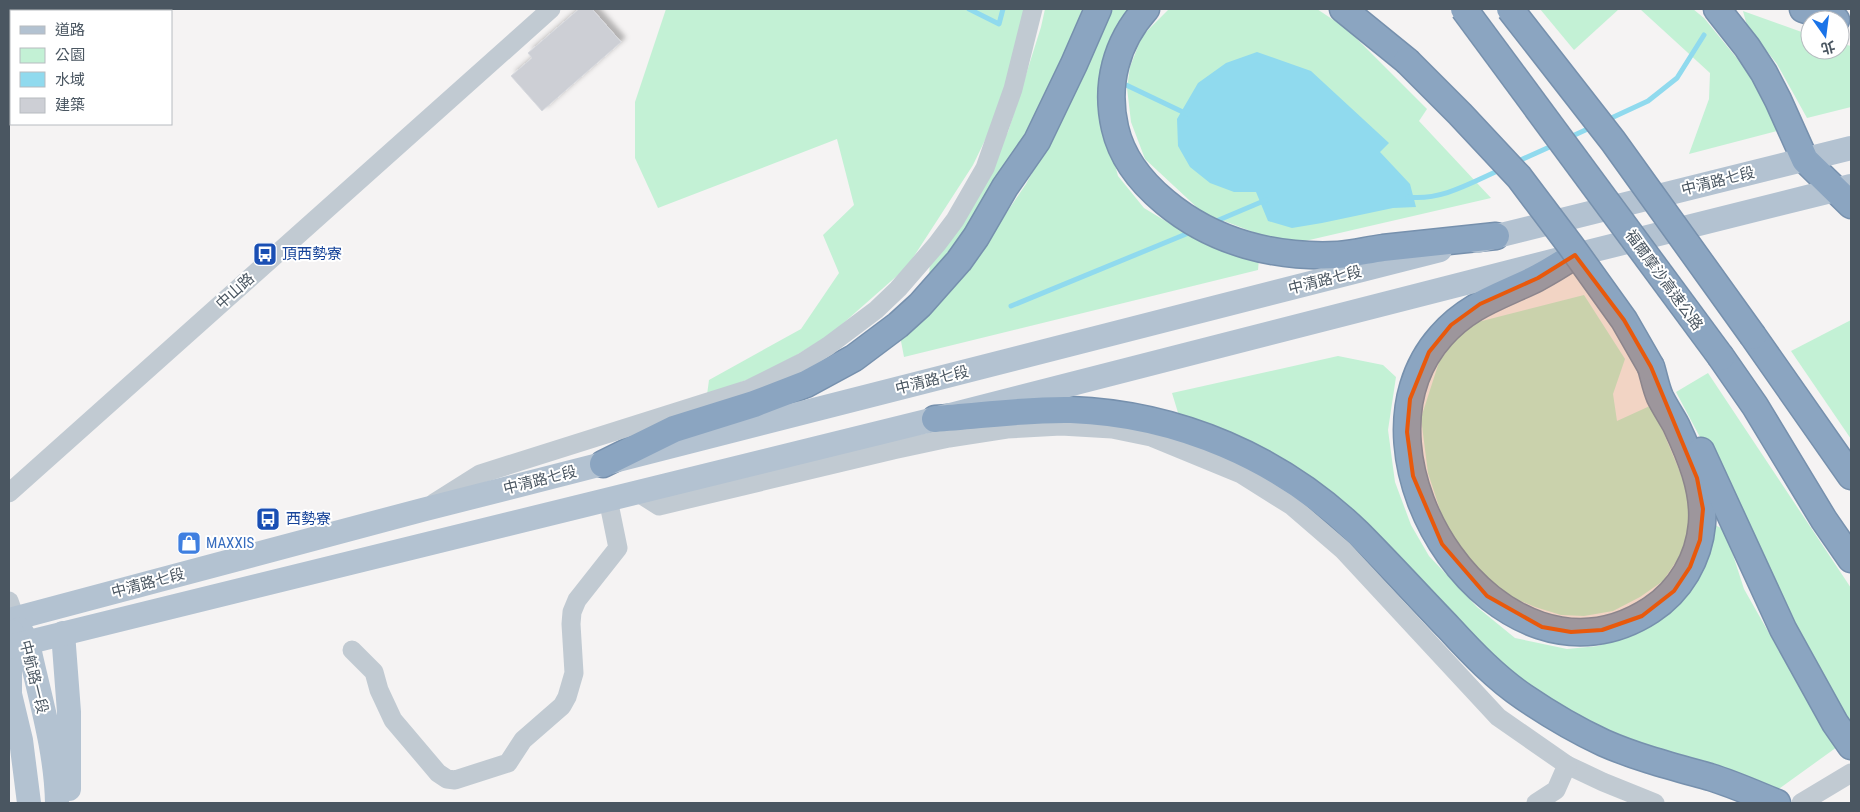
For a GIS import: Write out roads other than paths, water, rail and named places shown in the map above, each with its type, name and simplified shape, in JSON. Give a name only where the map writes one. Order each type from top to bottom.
[{"type":"highway","points":[[603,464],[674,429],[754,404],[806,384],[861,352],[898,325],[920,305],[959,261],[976,238],[1005,187],[1037,141],[1098,9]]},
{"type":"highway","points":[[1146,9],[1128,32],[1115,64],[1112,81],[1112,116],[1122,150],[1141,180],[1171,207],[1190,220],[1210,231],[1247,246],[1279,253],[1306,256],[1341,255],[1377,249],[1496,236]]},
{"type":"highway","points":[[1343,9],[1406,61],[1460,114],[1519,177],[1624,320],[1651,367],[1682,413],[1715,477],[1782,629],[1835,723],[1851,746]]},
{"type":"highway","points":[[1362,9],[1373,19],[1406,61]]},
{"type":"highway","name":"福爾摩沙高速公路","points":[[1464,9],[1755,406],[1824,520],[1851,559]]},
{"type":"highway","points":[[1510,9],[1613,141],[1754,336],[1851,476]]},
{"type":"highway","points":[[1717,9],[1747,47],[1764,73],[1805,160],[1846,194]]},
{"type":"highway","points":[[1575,255],[1538,278],[1480,304],[1451,325],[1429,352],[1420,368],[1410,399],[1407,432],[1409,454],[1419,497],[1433,529],[1451,559],[1474,584],[1504,608],[1542,627],[1572,632],[1616,627],[1642,616],[1664,601],[1690,567],[1700,540],[1702,525],[1701,494],[1697,478],[1676,426],[1660,397],[1651,367]]},
{"type":"highway","points":[[935,419],[1070,410],[1124,416],[1175,426],[1223,443],[1273,469],[1335,512],[1359,534],[1488,668],[1523,696],[1567,724],[1604,743],[1675,768],[1746,789],[1778,803]]},
{"type":"main road","name":"中清路七段","points":[[11,613],[1496,236],[1851,148]]},
{"type":"main road","name":"中清路七段","points":[[15,645],[935,419],[1575,255],[1846,194]]},
{"type":"main road","name":"中航路一段","points":[[11,613],[15,645],[52,752],[57,787],[57,803]]},
{"type":"main road","points":[[63,633],[69,712],[69,796],[67,803]]},
{"type":"main road","name":"中航路一段","points":[[15,645],[10,694],[21,740],[29,803]]},
{"type":"street","name":"中山路","points":[[9,493],[551,9]]},
{"type":"street","points":[[422,510],[480,474],[749,389],[803,362],[876,310],[898,290],[937,244],[955,220],[985,168],[1013,88],[1033,9]]},
{"type":"street","points":[[637,492],[659,506],[893,450],[949,438],[1007,429],[1069,427],[1112,429],[1151,437],[1241,474],[1292,506],[1343,550],[1498,717],[1567,765],[1655,803]]},
{"type":"street","points":[[352,650],[374,672],[379,690],[392,720],[438,773],[447,779],[455,780],[508,762],[523,740],[562,706],[567,697],[574,673],[572,612],[577,600],[618,548],[608,499]]},
{"type":"street","points":[[1536,803],[1556,790],[1567,765]]},
{"type":"street","points":[[1800,803],[1827,796],[1851,773]]},
{"type":"water","points":[[1257,52],[1311,71],[1389,143],[1380,152],[1410,184],[1416,207],[1393,208],[1292,228],[1268,221],[1256,192],[1234,192],[1210,183],[1190,167],[1178,146],[1177,119],[1198,83],[1226,63]]},
{"type":"waterway","points":[[969,9],[999,24],[1003,9]]},
{"type":"waterway","points":[[1607,120],[1648,101],[1677,78],[1704,35]]},
{"type":"waterway","points":[[1122,83],[1187,114]]},
{"type":"waterway","points":[[1568,138],[1592,127]]},
{"type":"waterway","points":[[1516,162],[1554,145]]},
{"type":"waterway","points":[[1408,197],[1433,196],[1445,193],[1468,185],[1502,169]]},
{"type":"waterway","points":[[1214,222],[1266,200]]},
{"type":"waterway","points":[[1011,306],[1191,232]]},
{"type":"place","name":"頂西勢寮","points":[[265,254]]},
{"type":"place","name":"西勢寮","points":[[268,519]]},
{"type":"place","name":"MAXXIS","points":[[189,543]]}]
